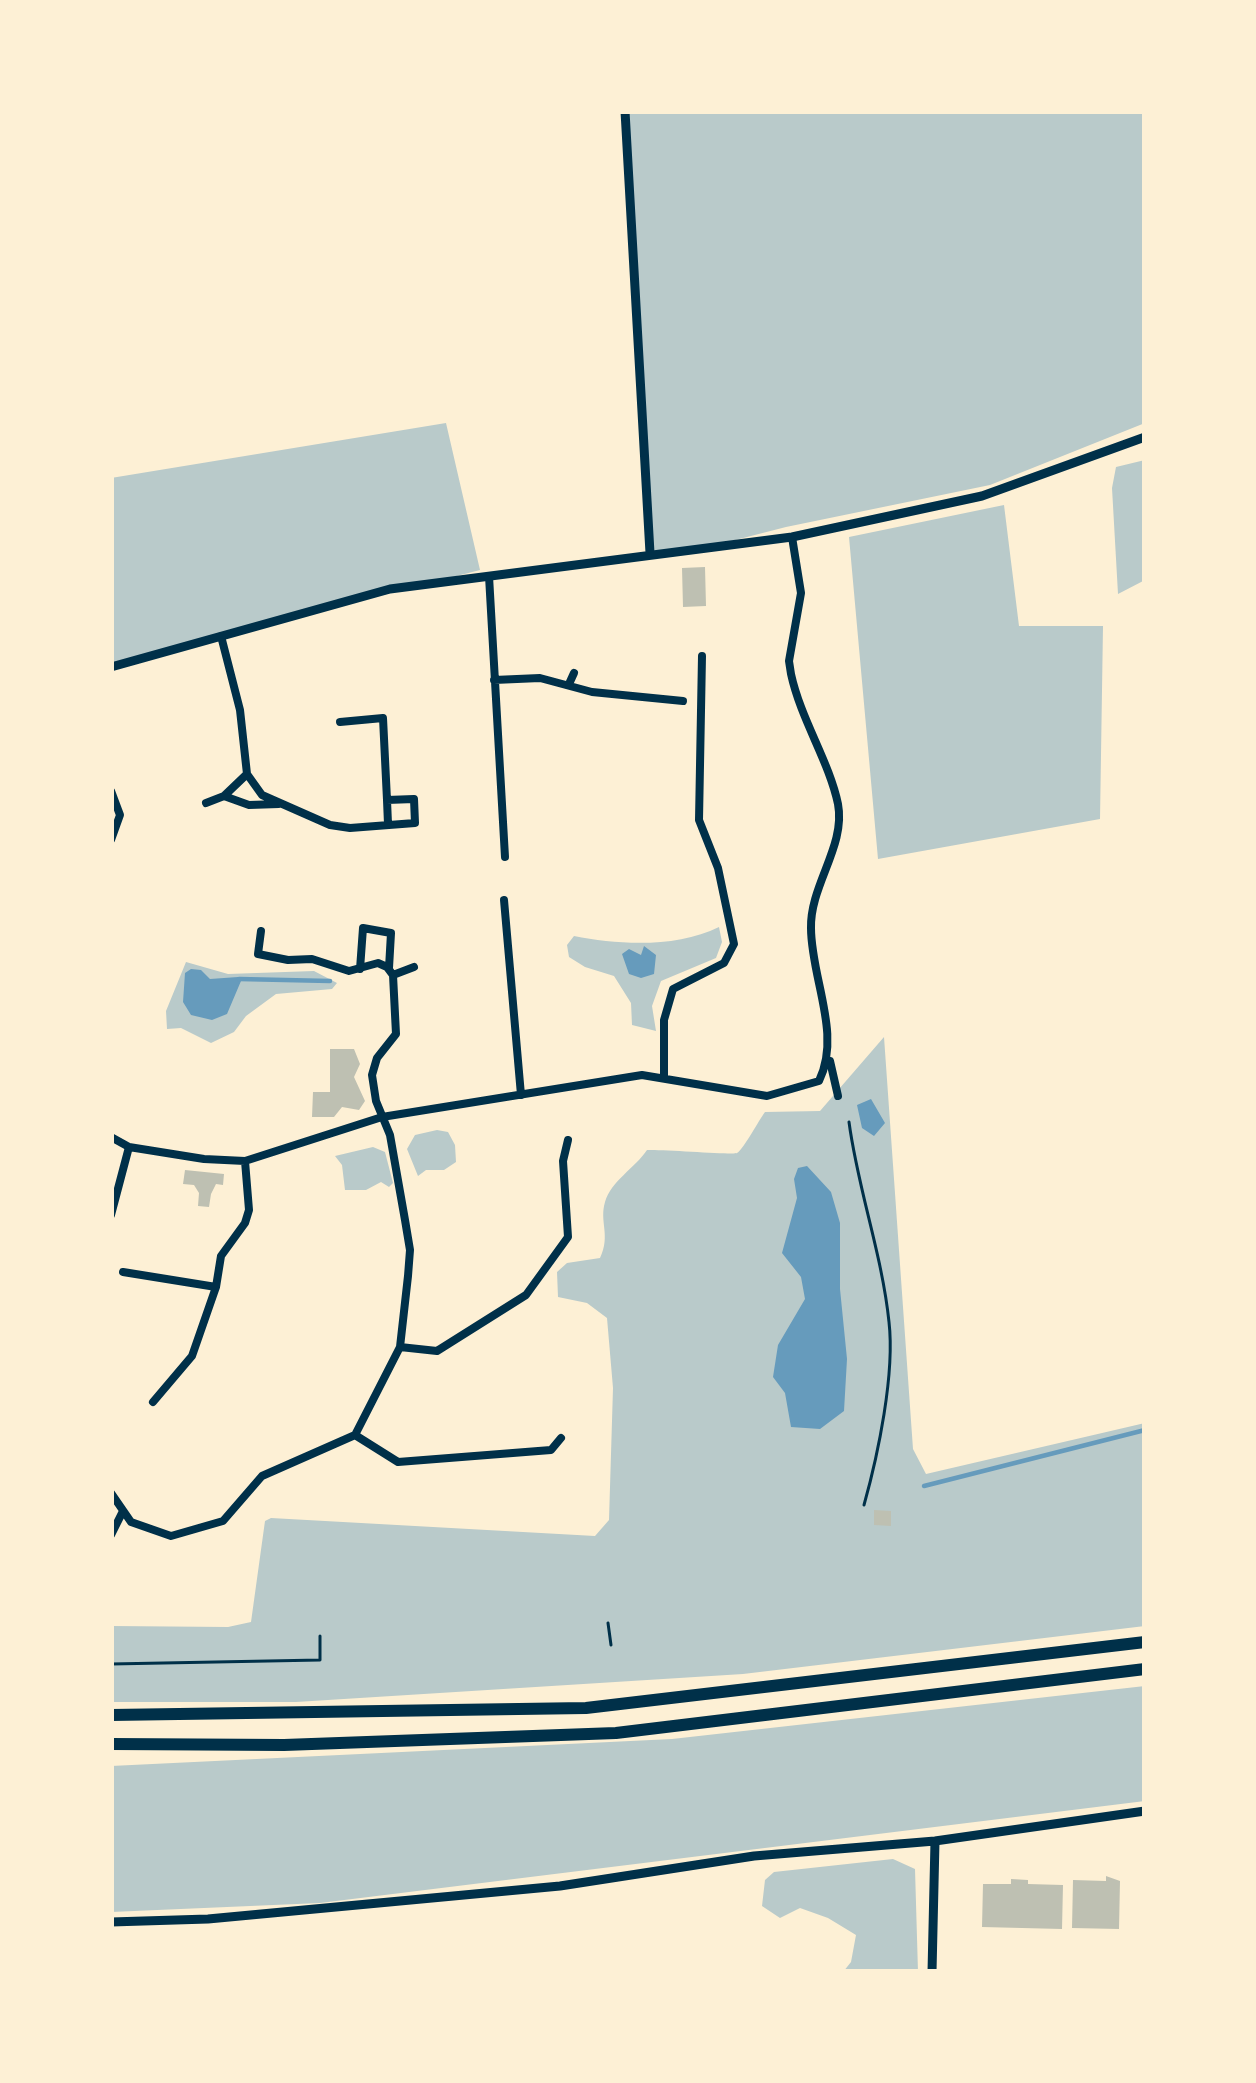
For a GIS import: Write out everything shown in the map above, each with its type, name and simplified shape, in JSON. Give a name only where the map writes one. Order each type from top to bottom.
[{"type":"highway","points":[[111,1715],[586,1708],[1145,1642]]},
{"type":"highway","points":[[111,1744],[328,1744],[616,1733],[1145,1669]]},
{"type":"street","points":[[626,111],[650,553]]},
{"type":"street","points":[[111,667],[389,589],[793,537],[982,496],[1145,437]]},
{"type":"street","points":[[793,537],[801,593],[791,674],[838,804],[839,829],[821,875],[810,926],[838,1096]]},
{"type":"street","points":[[488,574],[505,857]]},
{"type":"street","points":[[221,636],[240,710],[247,774],[262,795],[330,825],[415,823],[414,799],[387,800]]},
{"type":"street","points":[[664,1076],[664,1020],[673,989],[724,963],[734,944],[718,868],[699,820],[702,656]]},
{"type":"street","points":[[569,684],[574,673]]},
{"type":"street","points":[[494,680],[540,677],[592,692],[683,701]]},
{"type":"street","points":[[340,722],[382,718],[388,824]]},
{"type":"street","points":[[206,803],[224,796],[247,774]]},
{"type":"street","points":[[111,791],[120,815],[111,840]]},
{"type":"street","points":[[224,796],[249,805],[281,804]]},
{"type":"street","points":[[504,900],[520,1095]]},
{"type":"street","points":[[111,1493],[131,1522],[171,1537],[223,1521],[262,1476],[355,1435],[400,1347],[410,1250],[390,1135],[372,1075],[377,1058],[396,1034],[391,933],[363,928],[359,970]]},
{"type":"street","points":[[261,931],[258,954],[288,960],[311,958],[349,971],[377,963],[391,972],[415,967]]},
{"type":"street","points":[[111,1137],[129,1147],[245,1161],[382,1117],[642,1075],[767,1096],[819,1081],[829,1060]]},
{"type":"street","points":[[400,1347],[437,1352],[526,1294],[568,1237],[562,1161],[568,1140]]},
{"type":"street","points":[[111,1215],[129,1147]]},
{"type":"street","points":[[154,1402],[192,1355],[216,1287],[221,1256],[245,1223],[249,1210],[245,1161]]},
{"type":"street","points":[[123,1272],[216,1287]]},
{"type":"street","points":[[355,1435],[398,1462],[551,1450],[561,1438]]},
{"type":"street","points":[[111,1535],[123,1511]]},
{"type":"street","points":[[111,1922],[208,1919],[560,1886],[754,1856],[934,1840],[1145,1811]]},
{"type":"street","points":[[932,1972],[934,1840]]},
{"type":"path","points":[[849,1122],[857,1182],[874,1238],[890,1326],[880,1445],[864,1505]]},
{"type":"path","points":[[608,1623],[611,1645]]},
{"type":"path","points":[[111,1664],[320,1660],[320,1636]]},
{"type":"shaded area","points":[[624,111],[1145,111],[1145,423],[990,485],[708,547],[650,553]]},
{"type":"shaded area","points":[[446,423],[480,570],[111,665],[111,478]]},
{"type":"shaded area","points":[[1145,460],[1145,580],[1118,594],[1112,488],[1116,467]]},
{"type":"shaded area","points":[[1004,505],[1019,626],[1103,626],[1100,819],[878,859],[849,537]]},
{"type":"shaded area","points":[[719,927],[722,942],[716,958],[661,981],[652,1006],[656,1031],[632,1025],[631,1003],[614,976],[569,957],[567,945],[574,936],[629,943],[667,941]]},
{"type":"shaded area","points":[[186,962],[228,974],[314,971],[337,983],[332,989],[276,994],[246,1016],[234,1032],[211,1043],[181,1028],[167,1029],[166,1011]]},
{"type":"shaded area","points":[[884,1037],[913,1449],[926,1474],[1145,1423],[1145,1626],[743,1674],[296,1702],[111,1702],[111,1626],[228,1627],[251,1622],[265,1521],[271,1518],[595,1536],[609,1520],[613,1388],[607,1318],[587,1303],[558,1297],[557,1272],[567,1263],[600,1258],[608,1194],[647,1150],[737,1153],[765,1112],[820,1111]]},
{"type":"shaded area","points":[[448,1132],[456,1162],[418,1176],[407,1149],[415,1135]]},
{"type":"shaded area","points":[[373,1147],[385,1152],[393,1183],[345,1190],[342,1165],[335,1156]]},
{"type":"shaded area","points":[[1145,1686],[1145,1801],[320,1903],[111,1912],[111,1766],[672,1739]]},
{"type":"shaded area","points":[[893,1859],[915,1869],[918,1972],[843,1972],[851,1962],[856,1935],[800,1908],[780,1918],[762,1906],[765,1880],[774,1872]]},
{"type":"water","points":[[644,946],[656,955],[654,974],[641,978],[629,974],[622,954],[629,949],[641,955]]},
{"type":"water","points":[[201,970],[210,979],[238,977],[241,981],[227,1014],[212,1020],[191,1015],[183,1002],[185,973]]},
{"type":"water","points":[[871,1099],[885,1123],[874,1136],[862,1128],[857,1105]]},
{"type":"water","points":[[807,1166],[831,1192],[840,1223],[847,1359],[844,1411],[820,1429],[791,1427],[785,1393],[773,1377],[778,1345],[805,1299],[801,1277],[782,1253],[797,1198],[794,1179],[798,1168]]},
{"type":"building","points":[[705,567],[706,606],[683,607],[682,568]]},
{"type":"building","points":[[330,1049],[354,1049],[360,1064],[354,1077],[365,1101],[359,1110],[342,1107],[334,1117],[312,1117],[313,1092],[330,1092]]},
{"type":"building","points":[[185,1170],[224,1174],[223,1185],[216,1184],[209,1207],[198,1206],[194,1185],[183,1184]]},
{"type":"building","points":[[874,1510],[891,1511],[891,1526],[874,1525]]},
{"type":"building","points":[[1106,1876],[1120,1881],[1119,1929],[1072,1928],[1073,1880],[1106,1881]]},
{"type":"building","points":[[1011,1879],[1063,1885],[1062,1929],[982,1927],[983,1884],[1011,1884]]},
{"type":"waterway","points":[[239,979],[330,981]]},
{"type":"waterway","points":[[924,1486],[1145,1430]]}]
